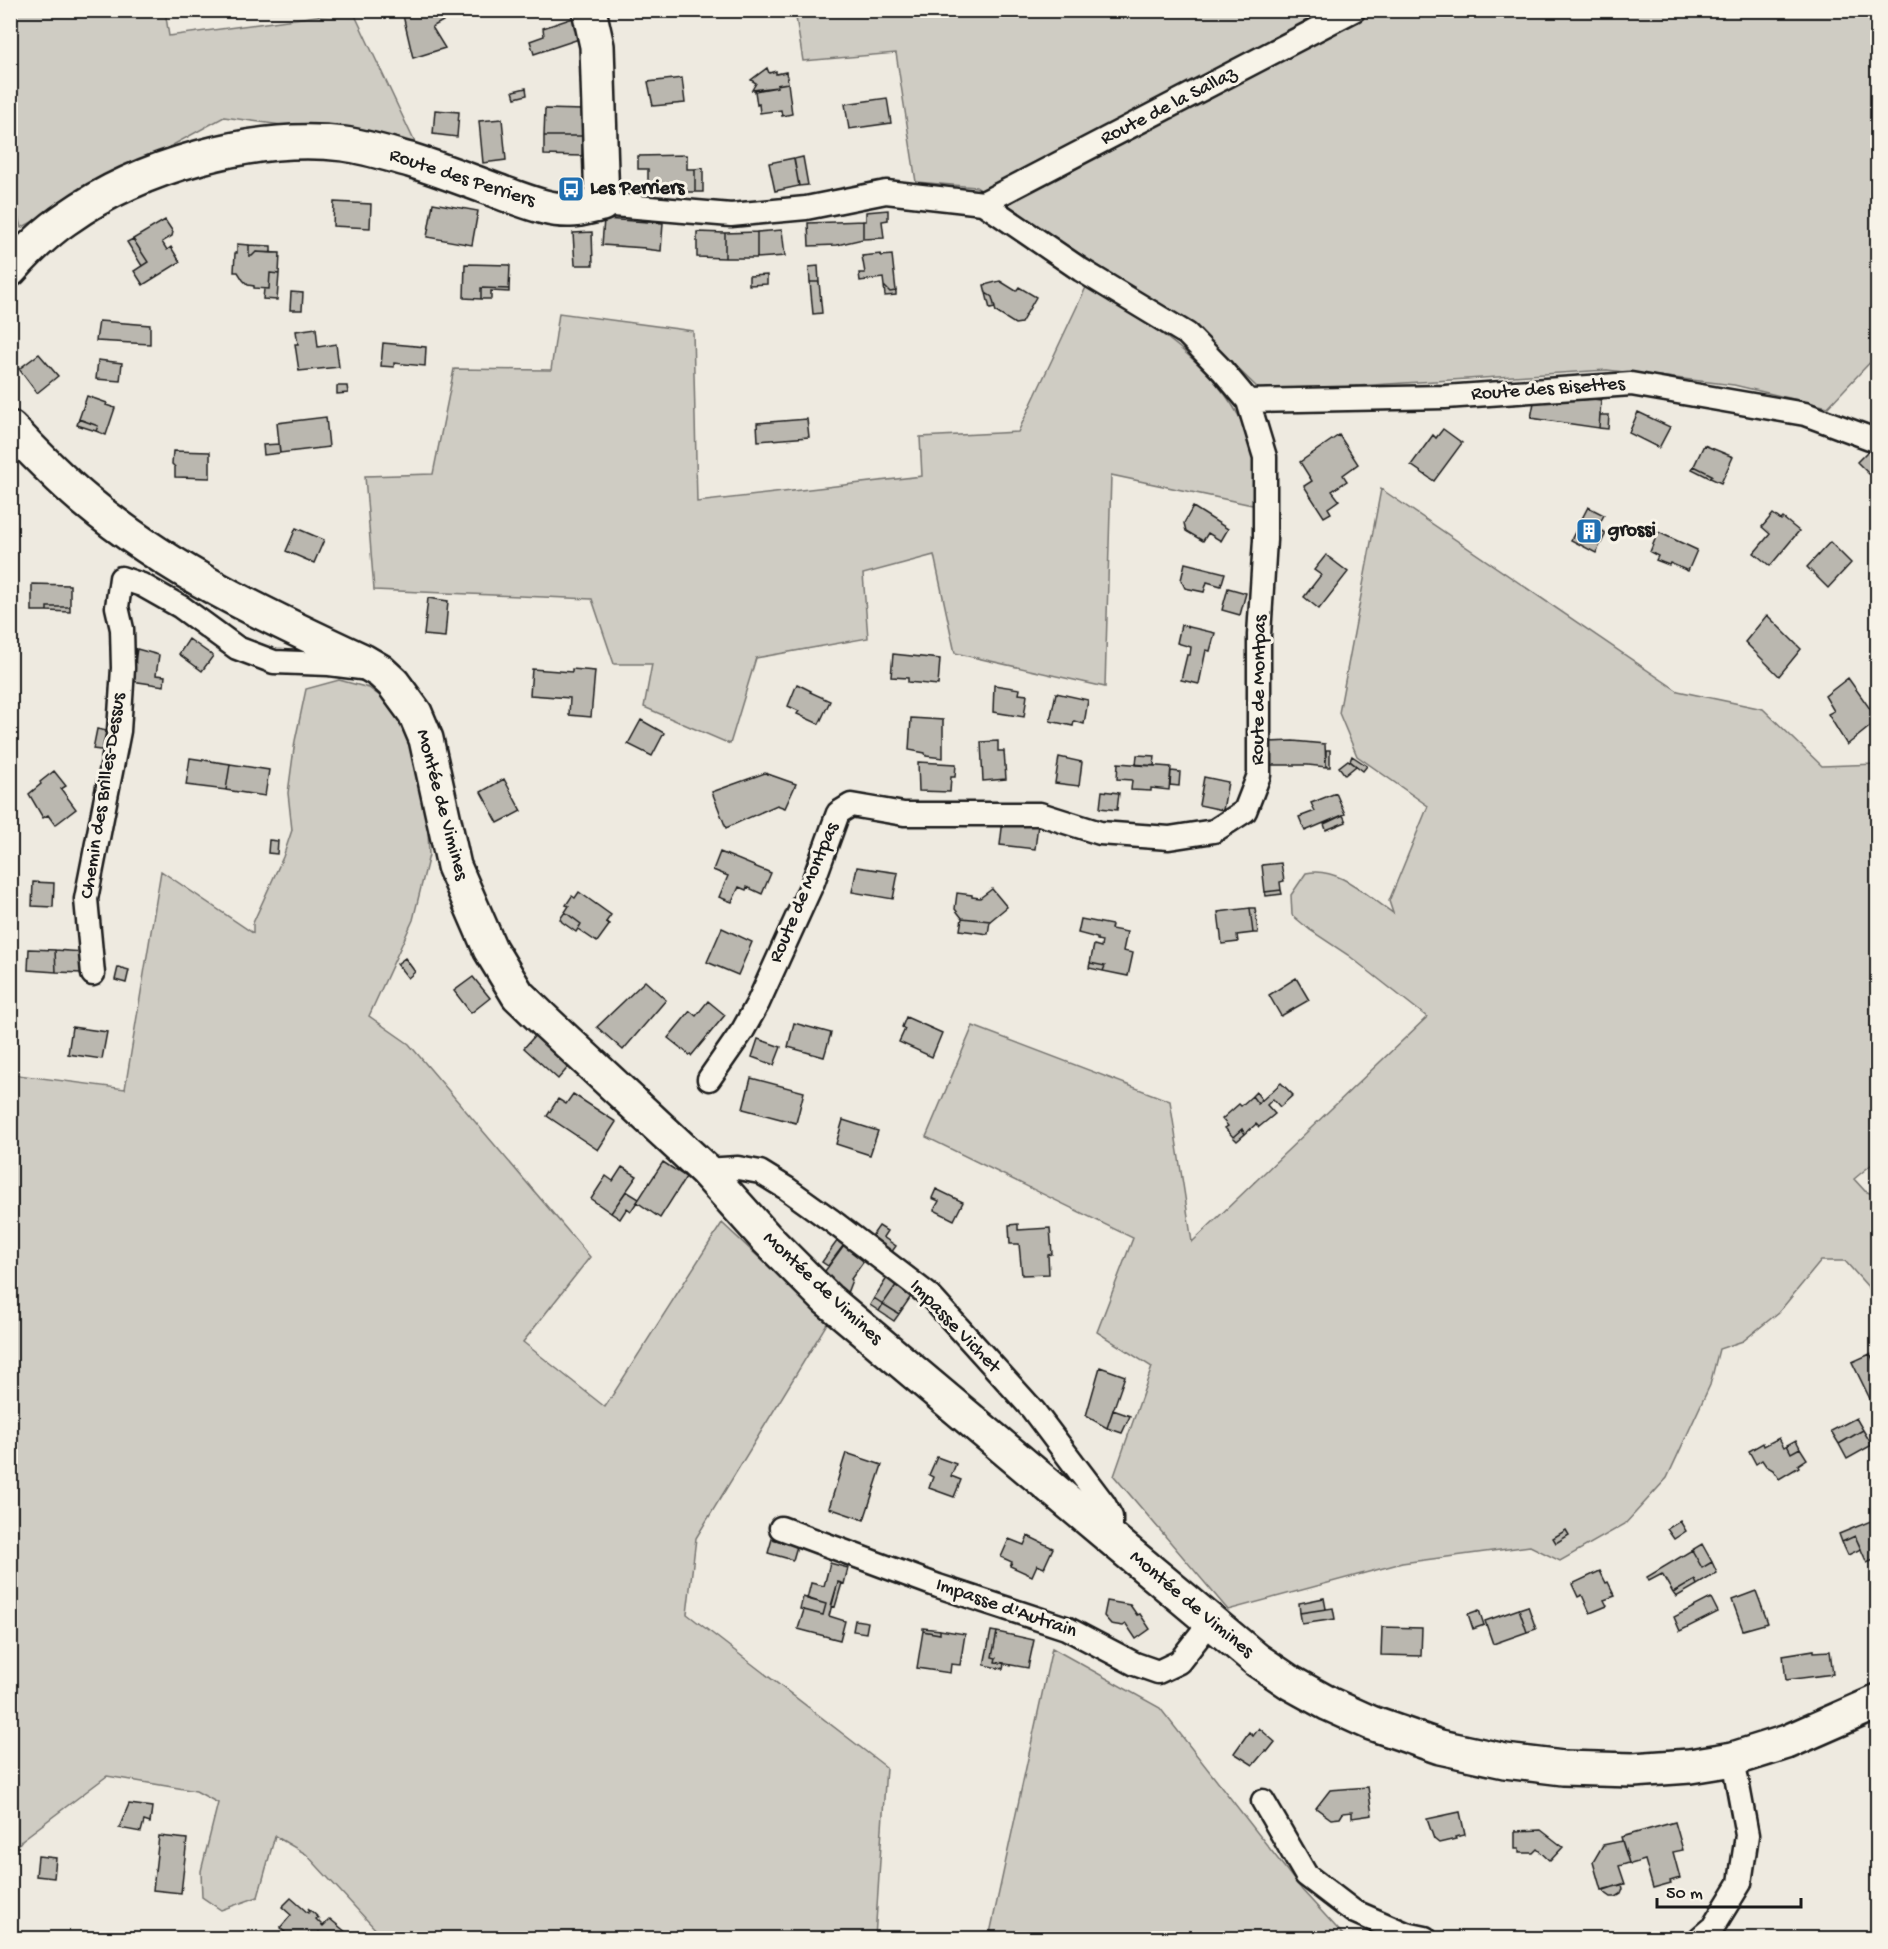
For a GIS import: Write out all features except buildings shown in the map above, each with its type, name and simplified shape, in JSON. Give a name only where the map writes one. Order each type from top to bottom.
[{"type":"street","points":[[589,10],[597,46],[602,204]]},
{"type":"street","name":"Route de la Sallaz","points":[[983,203],[1354,10]]},
{"type":"street","name":"Route des Perriers","points":[[10,270],[41,238],[66,218],[91,202],[145,176],[175,165],[237,149],[291,142],[362,147],[412,161],[535,205],[571,210],[602,204],[731,214],[806,208],[886,192],[983,203]]},
{"type":"street","name":"Route de Montpas","points":[[709,1079],[743,1030],[758,1003],[813,882],[838,813],[851,805],[904,814],[1040,814],[1100,833],[1169,838],[1214,831],[1245,811],[1260,775],[1260,635],[1265,540],[1265,457],[1248,401],[1187,334],[1081,270],[983,203]]},
{"type":"street","name":"Route des Bisettes","points":[[1248,401],[1445,397],[1631,384],[1805,414],[1878,441]]},
{"type":"street","name":"Montée de Vimines","points":[[10,428],[85,500],[148,548],[225,595],[380,671],[402,694],[415,713],[426,739],[454,866],[490,950],[518,994],[544,1021],[705,1170],[767,1239],[827,1299],[1257,1660],[1291,1683],[1371,1723],[1440,1747],[1505,1761],[1563,1768],[1633,1770],[1690,1766],[1733,1759],[1787,1742],[1878,1702]]},
{"type":"street","name":"Chemin des Brilles-Dessus","points":[[93,974],[86,899],[119,731],[123,668],[122,629],[117,607],[121,578],[142,585],[181,607],[237,648],[274,662],[329,664],[380,671]]},
{"type":"street","name":"Impasse Vichet","points":[[705,1170],[738,1168],[760,1172],[832,1221],[930,1296],[1033,1410],[1097,1495],[1111,1517],[1111,1538]]},
{"type":"street","name":"Impasse d'Autrain","points":[[781,1528],[938,1586],[1066,1628],[1135,1664],[1158,1672],[1179,1662],[1211,1622]]},
{"type":"street","points":[[1700,1938],[1713,1927],[1740,1883],[1747,1835],[1733,1759]]},
{"type":"street","points":[[1263,1802],[1306,1875],[1353,1911],[1406,1934],[1425,1938]]},
{"type":"shaded area","points":[[10,11],[165,11],[169,36],[353,11],[417,147],[224,117],[21,228],[11,189]]},
{"type":"shaded area","points":[[795,11],[1877,11],[1877,355],[1828,407],[1734,385],[1607,370],[1262,392],[1197,329],[976,187],[916,182],[896,53],[803,61]]},
{"type":"shaded area","points":[[1088,283],[1138,316],[1186,353],[1227,396],[1242,422],[1253,450],[1256,478],[1257,506],[1111,475],[1105,687],[955,653],[934,555],[863,574],[868,638],[756,658],[730,744],[644,707],[652,664],[614,664],[592,599],[374,590],[365,476],[433,474],[454,369],[551,370],[559,313],[693,331],[697,502],[922,476],[920,437],[1018,432]]},
{"type":"shaded area","points":[[1381,489],[1678,691],[1763,709],[1822,766],[1877,764],[1877,1160],[1854,1179],[1865,1191],[1877,1196],[1877,1297],[1845,1261],[1821,1261],[1779,1312],[1743,1341],[1719,1349],[1710,1385],[1667,1478],[1625,1524],[1560,1561],[1530,1546],[1402,1563],[1228,1610],[1114,1476],[1152,1367],[1097,1332],[1133,1238],[926,1137],[973,1026],[1170,1101],[1192,1242],[1427,1017],[1348,955],[1292,915],[1291,895],[1306,873],[1318,872],[1330,874],[1352,884],[1393,913],[1389,901],[1428,806],[1357,756],[1339,713]]},
{"type":"shaded area","points":[[339,680],[369,688],[397,709],[413,743],[427,802],[429,855],[413,920],[369,1016],[409,1044],[590,1257],[523,1342],[605,1407],[722,1223],[828,1322],[696,1538],[687,1614],[886,1767],[875,1938],[392,1938],[377,1931],[306,1854],[275,1836],[258,1897],[221,1910],[202,1897],[201,1871],[218,1803],[196,1791],[107,1776],[22,1840],[11,1855],[11,1074],[125,1089],[161,871],[253,933],[253,923],[283,857],[292,830],[288,793],[295,741],[306,689]]},
{"type":"shaded area","points":[[1052,1648],[1160,1708],[1302,1890],[1346,1938],[989,1938]]},
{"type":"place","name":"Les Perriers","points":[[571,189]]},
{"type":"place","name":"grossi","points":[[1589,531]]}]
